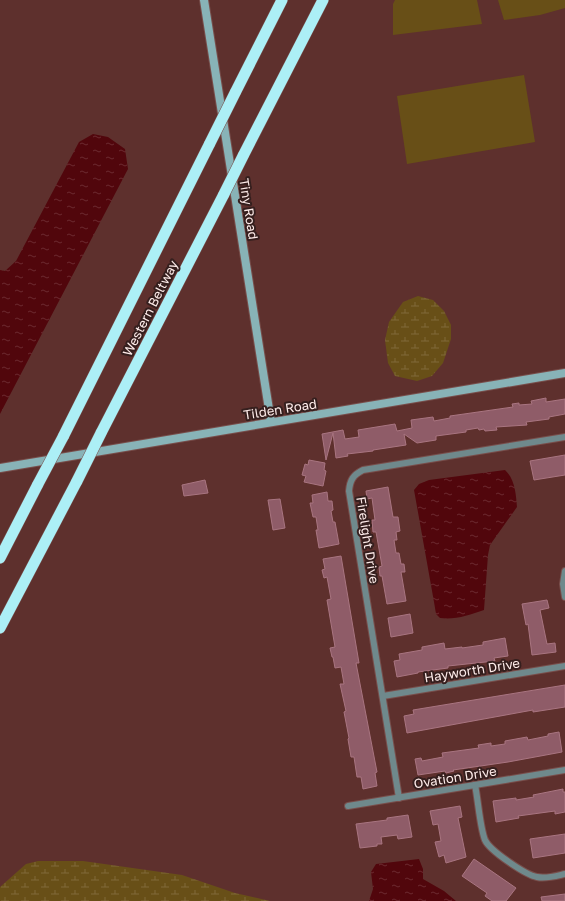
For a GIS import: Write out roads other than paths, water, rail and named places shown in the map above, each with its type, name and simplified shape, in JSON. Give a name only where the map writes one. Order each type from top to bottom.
[{"type":"highway","name":"Western Beltway","points":[[0,558],[63,437],[282,0]]},
{"type":"highway","name":"Western Beltway","points":[[0,628],[77,481],[323,0]]},
{"type":"street","name":"Tiny Road","points":[[204,0],[271,422]]},
{"type":"street","name":"Tilden Road","points":[[0,468],[565,373]]},
{"type":"street","name":"Firelight Drive","points":[[399,798],[349,490],[350,481],[355,474],[363,470],[565,437]]},
{"type":"street","points":[[565,571],[563,584],[565,597]]},
{"type":"street","name":"Hayworth Drive","points":[[383,696],[565,666]]},
{"type":"street","name":"Ovation Drive","points":[[348,806],[565,770]]},
{"type":"street","points":[[475,785],[485,840],[490,848],[525,873],[536,877],[544,878],[565,874]]},
{"type":"water","points":[[93,134],[108,137],[125,149],[128,169],[0,414],[0,270],[5,271],[16,261],[79,142]]},
{"type":"water","points":[[505,470],[513,482],[517,507],[490,545],[484,610],[457,618],[440,618],[436,614],[414,490],[419,484],[429,480]]},
{"type":"water","points":[[419,859],[423,869],[423,879],[444,891],[456,901],[369,901],[373,889],[371,872],[376,864]]}]
